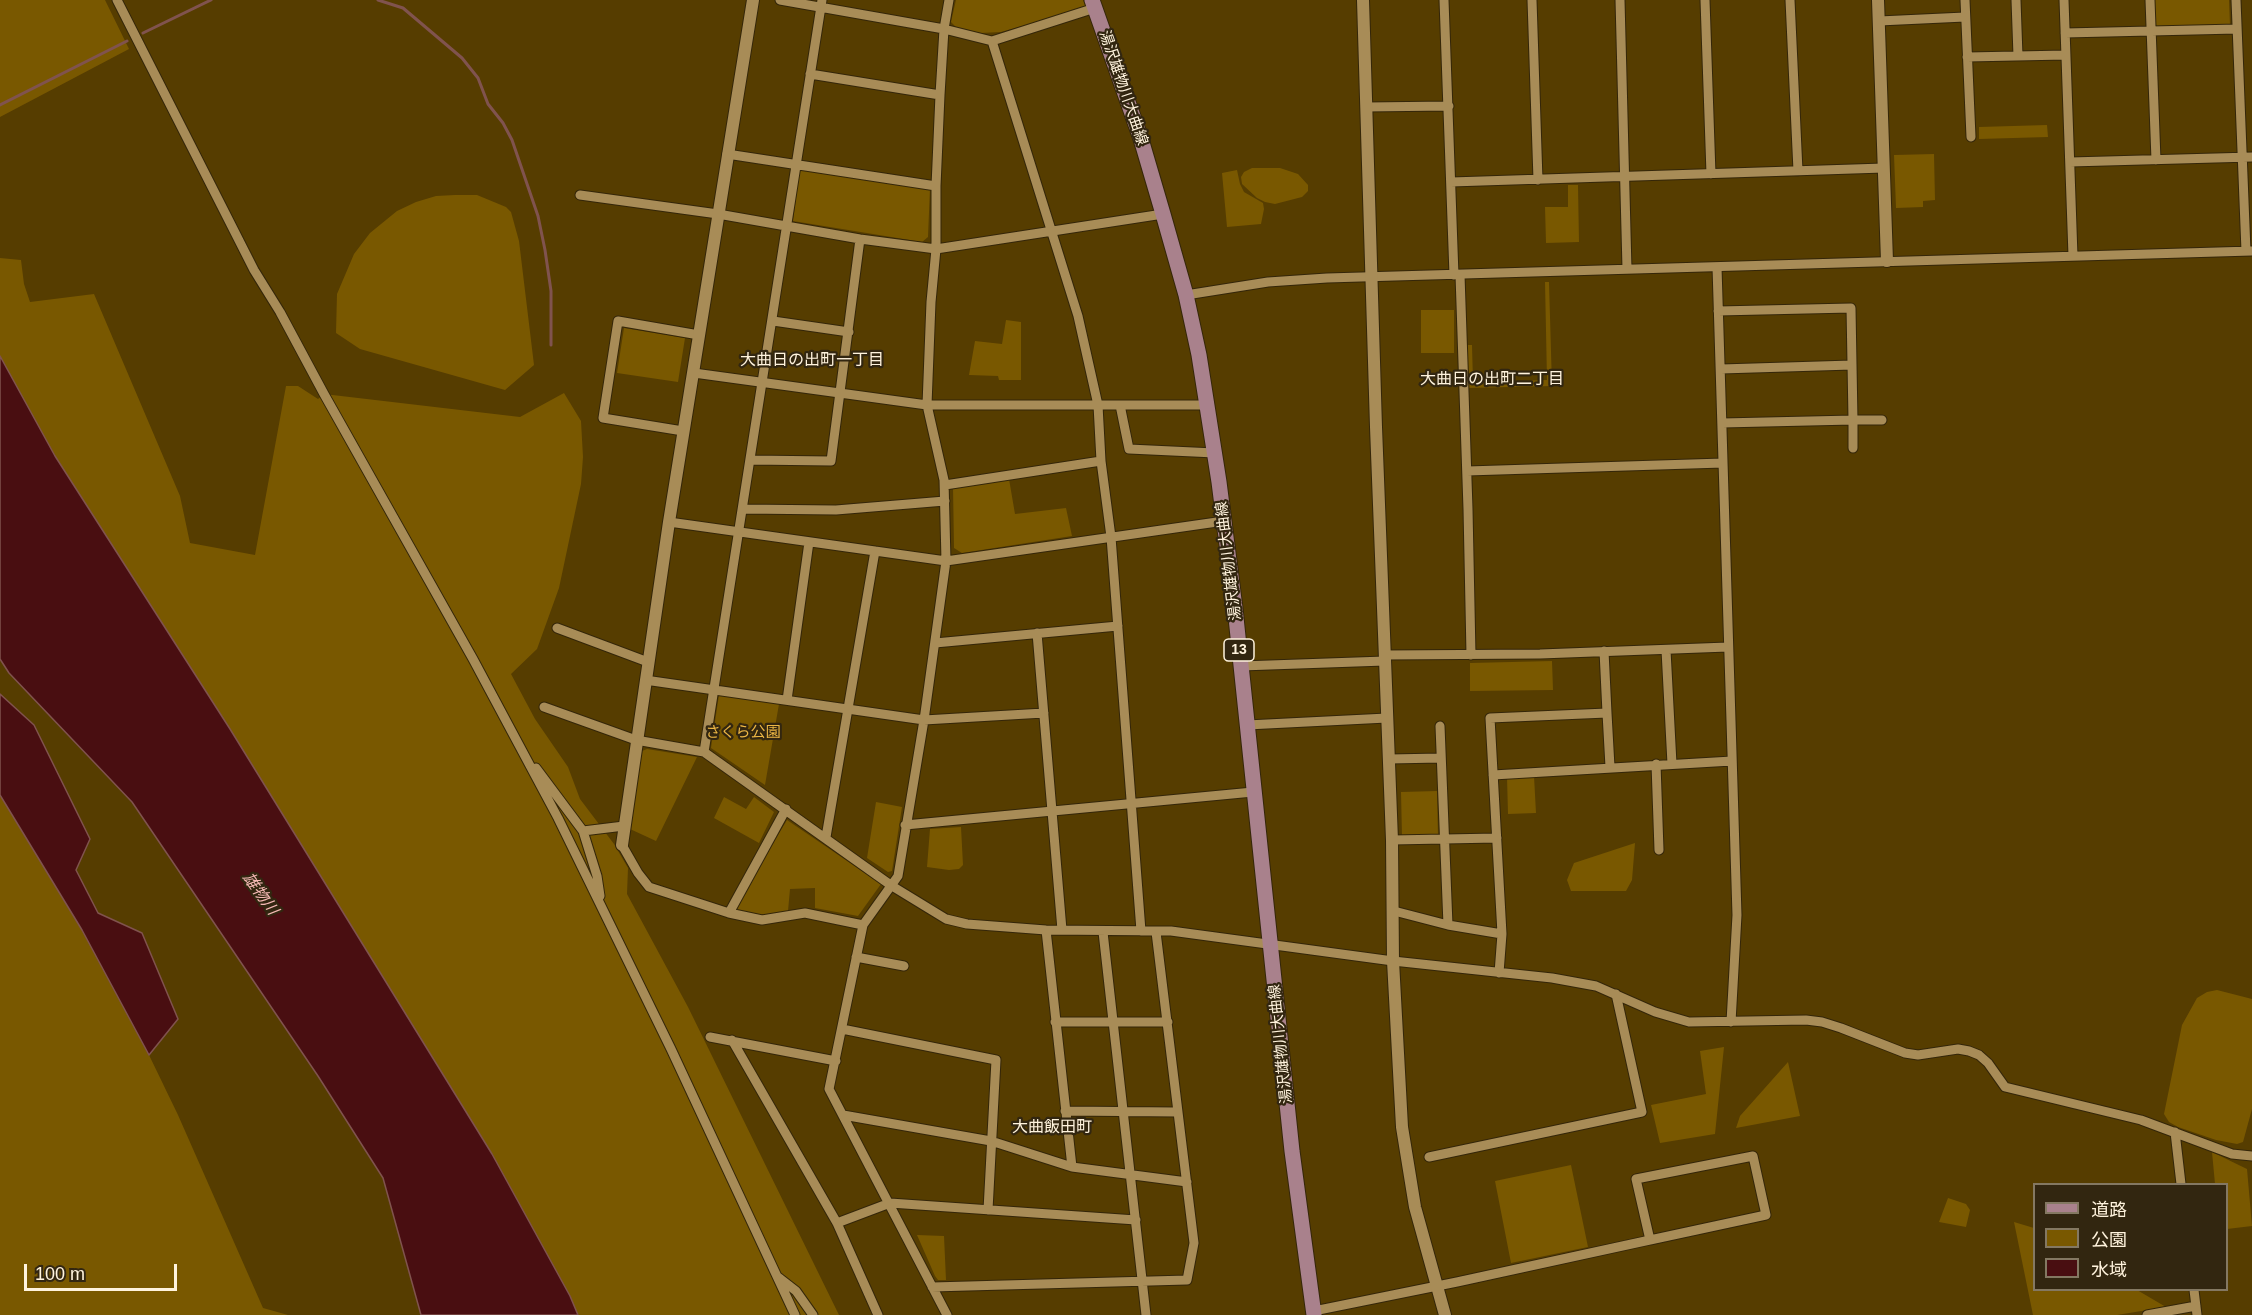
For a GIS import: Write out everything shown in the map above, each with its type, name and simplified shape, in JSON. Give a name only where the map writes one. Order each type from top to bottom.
[{"type":"main road","name":"湯沢雄物川大曲線","points":[[1094,4],[1134,119],[1186,295],[1207,405],[1224,521],[1292,1151],[1314,1313]]},
{"type":"street","points":[[117,0],[254,270],[365,464],[525,756],[600,901],[667,1039],[795,1315]]},
{"type":"street","points":[[753,0],[683,431],[622,845],[638,873],[650,887],[729,913],[762,920],[805,913],[863,925]]},
{"type":"street","points":[[780,0],[822,4],[992,41],[1094,4]]},
{"type":"street","points":[[947,1315],[829,1089],[863,925],[898,876],[924,720],[946,561],[945,485],[927,405],[931,303],[936,249],[940,95],[944,29],[949,0]]},
{"type":"street","points":[[1363,0],[1392,840],[1393,961],[1402,1127],[1415,1207],[1444,1315]]},
{"type":"street","points":[[1444,0],[1451,182],[1467,471],[1471,655]]},
{"type":"street","points":[[1532,0],[1538,180]]},
{"type":"street","points":[[1620,0],[1627,269]]},
{"type":"street","points":[[1705,0],[1711,174]]},
{"type":"street","points":[[1790,0],[1798,171]]},
{"type":"street","points":[[1878,0],[1887,261]]},
{"type":"street","points":[[1965,0],[1971,137]]},
{"type":"street","points":[[2016,0],[2018,56]]},
{"type":"street","points":[[2064,0],[2073,256]]},
{"type":"street","points":[[2150,0],[2156,160]]},
{"type":"street","points":[[1186,295],[1268,282],[1371,277],[2249,251],[2242,158],[2236,0]]},
{"type":"street","points":[[704,752],[822,4]]},
{"type":"street","points":[[1879,21],[1965,17]]},
{"type":"street","points":[[2065,33],[2237,29]]},
{"type":"street","points":[[992,41],[1053,230],[1078,316],[1098,405],[1101,460],[1111,537],[1141,932]]},
{"type":"street","points":[[1967,57],[2066,55]]},
{"type":"street","points":[[810,74],[940,95]]},
{"type":"street","points":[[1366,107],[1449,106]]},
{"type":"street","points":[[2241,116],[2252,116]]},
{"type":"street","points":[[727,154],[936,186]]},
{"type":"street","points":[[2070,162],[2252,157]]},
{"type":"street","points":[[1451,182],[1884,168]]},
{"type":"street","points":[[580,195],[718,214],[860,239],[936,249],[1163,214]]},
{"type":"street","points":[[751,460],[831,461],[860,239]]},
{"type":"street","points":[[1717,267],[1737,915],[1731,1022]]},
{"type":"street","points":[[1718,311],[1851,308],[1853,448]]},
{"type":"street","points":[[683,431],[603,418],[618,321],[699,335]]},
{"type":"street","points":[[773,321],[849,332]]},
{"type":"street","points":[[1721,369],[1852,365]]},
{"type":"street","points":[[694,373],[927,405],[1207,405]]},
{"type":"street","points":[[1120,405],[1129,449],[1215,453]]},
{"type":"street","points":[[1722,423],[1882,420]]},
{"type":"street","points":[[945,485],[1101,460]]},
{"type":"street","points":[[1467,471],[1723,463]]},
{"type":"street","points":[[743,509],[836,510],[945,501]]},
{"type":"street","points":[[669,522],[946,561],[1224,521]]},
{"type":"street","points":[[787,700],[809,542]]},
{"type":"street","points":[[826,837],[875,551]]},
{"type":"street","points":[[935,643],[1118,626]]},
{"type":"street","points":[[557,628],[648,662]]},
{"type":"street","points":[[1037,633],[1062,930]]},
{"type":"street","points":[[1241,666],[1384,658],[1728,647]]},
{"type":"street","points":[[1666,650],[1672,764]]},
{"type":"street","points":[[1604,651],[1610,767]]},
{"type":"street","points":[[645,680],[924,720],[1044,713]]},
{"type":"street","points":[[544,707],[636,740],[704,752],[892,886],[946,919],[968,924],[1046,930],[1171,931],[1498,974],[1575,981],[1616,994],[1670,1018],[1689,1022],[1806,1020],[1841,1028],[1905,1053],[1918,1055],[1958,1049],[1969,1051],[1988,1063],[2006,1087],[2141,1120],[2232,1154],[2252,1156]]},
{"type":"street","points":[[1498,974],[1502,934],[1490,718],[1607,713]]},
{"type":"street","points":[[1247,725],[1387,718]]},
{"type":"street","points":[[1440,726],[1448,925]]},
{"type":"street","points":[[525,756],[583,831],[597,876],[600,901]]},
{"type":"street","points":[[1389,759],[1441,758]]},
{"type":"street","points":[[1494,775],[1732,761]]},
{"type":"street","points":[[1656,764],[1659,850]]},
{"type":"street","points":[[905,825],[1253,792]]},
{"type":"street","points":[[729,913],[786,809]]},
{"type":"street","points":[[583,831],[624,826]]},
{"type":"street","points":[[1392,840],[1445,841],[1497,838]]},
{"type":"street","points":[[1394,911],[1448,925],[1502,934]]},
{"type":"street","points":[[1046,930],[1072,1167]]},
{"type":"street","points":[[1103,932],[1146,1315]]},
{"type":"street","points":[[932,1287],[1187,1280],[1194,1244],[1156,932]]},
{"type":"street","points":[[856,957],[904,966]]},
{"type":"street","points":[[1429,1157],[1642,1112],[1616,994]]},
{"type":"street","points":[[1055,1022],[1168,1022]]},
{"type":"street","points":[[842,1029],[996,1060],[988,1210]]},
{"type":"street","points":[[710,1037],[836,1061]]},
{"type":"street","points":[[732,1040],[837,1223],[878,1315]]},
{"type":"street","points":[[1065,1111],[1177,1112]]},
{"type":"street","points":[[843,1115],[991,1141],[1072,1167],[1186,1182]]},
{"type":"street","points":[[2175,1132],[2181,1183]]},
{"type":"street","points":[[1314,1313],[1766,1215],[1753,1156],[1636,1179],[1650,1240]]},
{"type":"street","points":[[837,1223],[890,1203],[1136,1220]]},
{"type":"street","points":[[777,1276],[796,1291],[813,1315]]},
{"type":"street","points":[[2146,1315],[2197,1310],[2194,1291]]},
{"type":"green space","points":[[0,0],[105,0],[129,49],[0,117]]},
{"type":"green space","points":[[956,0],[1083,0],[1086,8],[1001,32],[981,33],[957,28],[951,22]]},
{"type":"green space","points":[[2153,0],[2229,0],[2230,25],[2154,27]]},
{"type":"green space","points":[[2047,125],[2048,137],[1979,139],[1979,127]]},
{"type":"green space","points":[[1934,154],[1935,200],[1923,201],[1923,207],[1896,208],[1894,155]]},
{"type":"green space","points":[[800,168],[930,188],[928,237],[922,242],[793,221]]},
{"type":"green space","points":[[1252,168],[1280,168],[1298,174],[1308,185],[1308,191],[1302,197],[1275,204],[1265,202],[1242,184],[1241,177],[1244,172]]},
{"type":"green space","points":[[1237,170],[1244,192],[1263,203],[1261,224],[1227,227],[1222,173]]},
{"type":"green space","points":[[1568,185],[1578,185],[1579,242],[1546,243],[1545,207],[1568,207]]},
{"type":"green space","points":[[477,195],[506,207],[511,212],[519,241],[534,365],[505,390],[360,349],[336,333],[337,294],[354,254],[370,233],[397,211],[416,202],[436,196]]},
{"type":"green space","points":[[0,258],[21,260],[24,284],[30,302],[94,294],[180,496],[190,543],[255,555],[286,386],[298,386],[318,399],[324,394],[520,417],[564,393],[581,421],[583,457],[581,484],[559,588],[537,649],[511,674],[535,719],[568,767],[580,799],[614,844],[628,868],[627,894],[688,1007],[839,1315],[578,1315],[570,1296],[492,1154],[230,729],[55,456],[0,357]]},
{"type":"green space","points":[[1545,282],[1549,282],[1552,386],[1468,388],[1467,345],[1472,345],[1473,382],[1547,380]]},
{"type":"green space","points":[[1421,310],[1454,310],[1454,353],[1421,353]]},
{"type":"green space","points":[[1006,320],[1021,322],[1021,380],[999,380],[998,376],[969,375],[975,341],[1002,344]]},
{"type":"green space","points":[[624,328],[685,338],[678,382],[617,373]]},
{"type":"green space","points":[[1009,479],[1015,514],[1066,508],[1072,536],[962,553],[954,548],[953,487]]},
{"type":"green space","points":[[1552,661],[1553,690],[1470,691],[1470,663]]},
{"type":"green space","name":"さくら公園","points":[[719,695],[779,704],[765,785],[711,748]]},
{"type":"green space","points":[[647,749],[697,757],[656,841],[630,829],[640,756],[642,751]]},
{"type":"green space","points":[[1534,776],[1536,813],[1508,814],[1507,777]]},
{"type":"green space","points":[[1437,791],[1438,837],[1402,837],[1401,792]]},
{"type":"green space","points":[[0,795],[82,930],[149,1055],[263,1308],[288,1315],[0,1315]]},
{"type":"green space","points":[[724,797],[746,809],[754,797],[774,812],[759,843],[714,818]]},
{"type":"green space","points":[[876,802],[902,807],[892,871],[888,872],[867,858]]},
{"type":"green space","points":[[787,820],[881,884],[858,916],[815,908],[815,888],[790,889],[788,911],[757,915],[733,910]]},
{"type":"green space","points":[[961,827],[963,865],[959,869],[949,870],[927,867],[930,829]]},
{"type":"green space","points":[[1635,843],[1632,880],[1626,891],[1571,891],[1567,880],[1574,863]]},
{"type":"green space","points":[[2217,990],[2252,999],[2252,1109],[2243,1142],[2237,1144],[2216,1140],[2178,1127],[2169,1122],[2164,1114],[2182,1025],[2197,998],[2207,992]]},
{"type":"green space","points":[[1724,1047],[1715,1134],[1660,1143],[1651,1105],[1706,1094],[1700,1051]]},
{"type":"green space","points":[[1788,1062],[1800,1116],[1736,1128],[1740,1116]]},
{"type":"green space","points":[[2212,1152],[2247,1169],[2252,1226],[2228,1229],[2228,1183],[2215,1183]]},
{"type":"green space","points":[[1571,1165],[1588,1247],[1511,1263],[1495,1181]]},
{"type":"green space","points":[[1948,1198],[1966,1204],[1970,1210],[1966,1227],[1939,1222]]},
{"type":"green space","points":[[2014,1222],[2033,1228],[2033,1291],[2139,1291],[2166,1307],[2117,1315],[2033,1315]]},
{"type":"green space","points":[[917,1235],[944,1236],[946,1280],[938,1280],[935,1276]]},
{"type":"water","name":"雄物川","points":[[0,356],[55,456],[230,729],[492,1154],[570,1296],[578,1315],[421,1315],[383,1178],[318,1076],[132,802],[9,673],[0,659]]},
{"type":"water","points":[[0,694],[34,725],[90,839],[76,870],[98,913],[142,933],[178,1019],[149,1055],[82,930],[0,795]]},
{"type":"waterway","points":[[143,33],[211,0]]},
{"type":"waterway","points":[[378,0],[403,8],[462,58],[478,78],[488,104],[503,123],[512,140],[538,216],[545,250],[551,291],[551,345]]},
{"type":"waterway","points":[[0,105],[127,41]]},
{"type":"district","name":"大曲日の出町一丁目","points":[[812,361]]},
{"type":"district","name":"大曲日の出町二丁目","points":[[1492,380]]},
{"type":"district","name":"大曲飯田町","points":[[1052,1128]]}]
